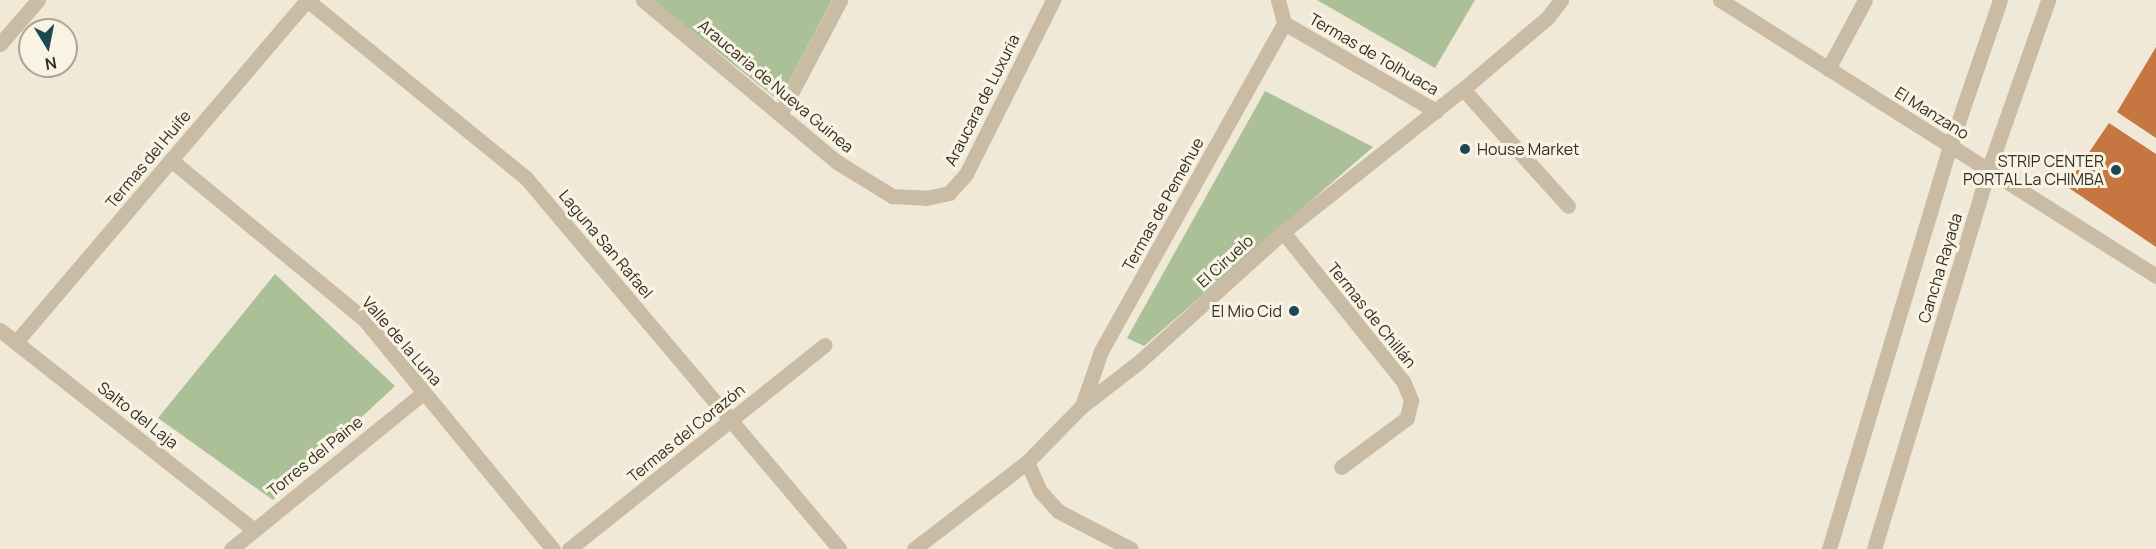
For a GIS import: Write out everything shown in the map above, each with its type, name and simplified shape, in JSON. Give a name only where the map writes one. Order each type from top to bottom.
[{"type":"street","points":[[0,44],[38,0]]},
{"type":"street","name":"Termas del Huife","points":[[16,342],[307,0]]},
{"type":"street","name":"Laguna San Rafael","points":[[307,0],[526,178],[839,549]]},
{"type":"street","name":"Araucaria de Nueva Guinea","points":[[643,0],[837,162],[892,196],[926,198]]},
{"type":"street","points":[[780,114],[840,0]]},
{"type":"street","name":"Araucara de Luxuria","points":[[926,198],[949,193],[966,174],[1053,0]]},
{"type":"street","name":"Termas de Tolhuaca","points":[[1278,0],[1284,23],[1436,111]]},
{"type":"street","name":"El Ciruelo","points":[[914,549],[1027,462],[1082,406],[1139,362],[1283,232],[1464,89],[1547,18],[1560,0]]},
{"type":"street","name":"El Manzano","points":[[1720,0],[1950,146],[1989,168],[2156,276]]},
{"type":"street","points":[[1828,69],[1865,0]]},
{"type":"street","name":"Cancha Rayada","points":[[1829,549],[1950,146],[2000,0]]},
{"type":"street","name":"Cancha Rayada","points":[[1874,549],[1989,168],[2048,0]]},
{"type":"street","name":"Termas de Pemehue","points":[[1082,406],[1101,351],[1284,23]]},
{"type":"street","name":"Termas de Tolhuaca","points":[[1464,89],[1568,206]]},
{"type":"street","name":"Valle de la Luna","points":[[171,160],[363,318],[553,549]]},
{"type":"street","name":"Termas de Chillán","points":[[1283,232],[1403,381],[1411,400],[1407,418],[1341,467]]},
{"type":"street","name":"Salto del Laja","points":[[0,330],[253,529]]},
{"type":"street","name":"Termas del Corazón","points":[[569,549],[825,345]]},
{"type":"street","name":"Torres del Paine","points":[[231,549],[423,393]]},
{"type":"street","points":[[1027,462],[1040,490],[1058,511],[1131,549]]},
{"type":"green space","points":[[653,0],[832,0],[779,101]]},
{"type":"green space","points":[[1317,0],[1475,0],[1435,68]]},
{"type":"green space","points":[[1265,91],[1373,147],[1144,346],[1127,338]]},
{"type":"green space","points":[[275,274],[395,386],[273,500],[158,418]]},
{"type":"building","name":"STRIP CENTER PORTAL La CHIMBA","points":[[2156,47],[2156,138],[2117,112]]},
{"type":"building","name":"STRIP CENTER PORTAL La CHIMBA","points":[[2109,123],[2156,154],[2156,247],[2066,186]]},
{"type":"place","name":"House Market","points":[[1465,149]]},
{"type":"place","name":"STRIP CENTER PORTAL La CHIMBA","points":[[2116,170]]},
{"type":"place","name":"El Mio Cid","points":[[1294,311]]}]
